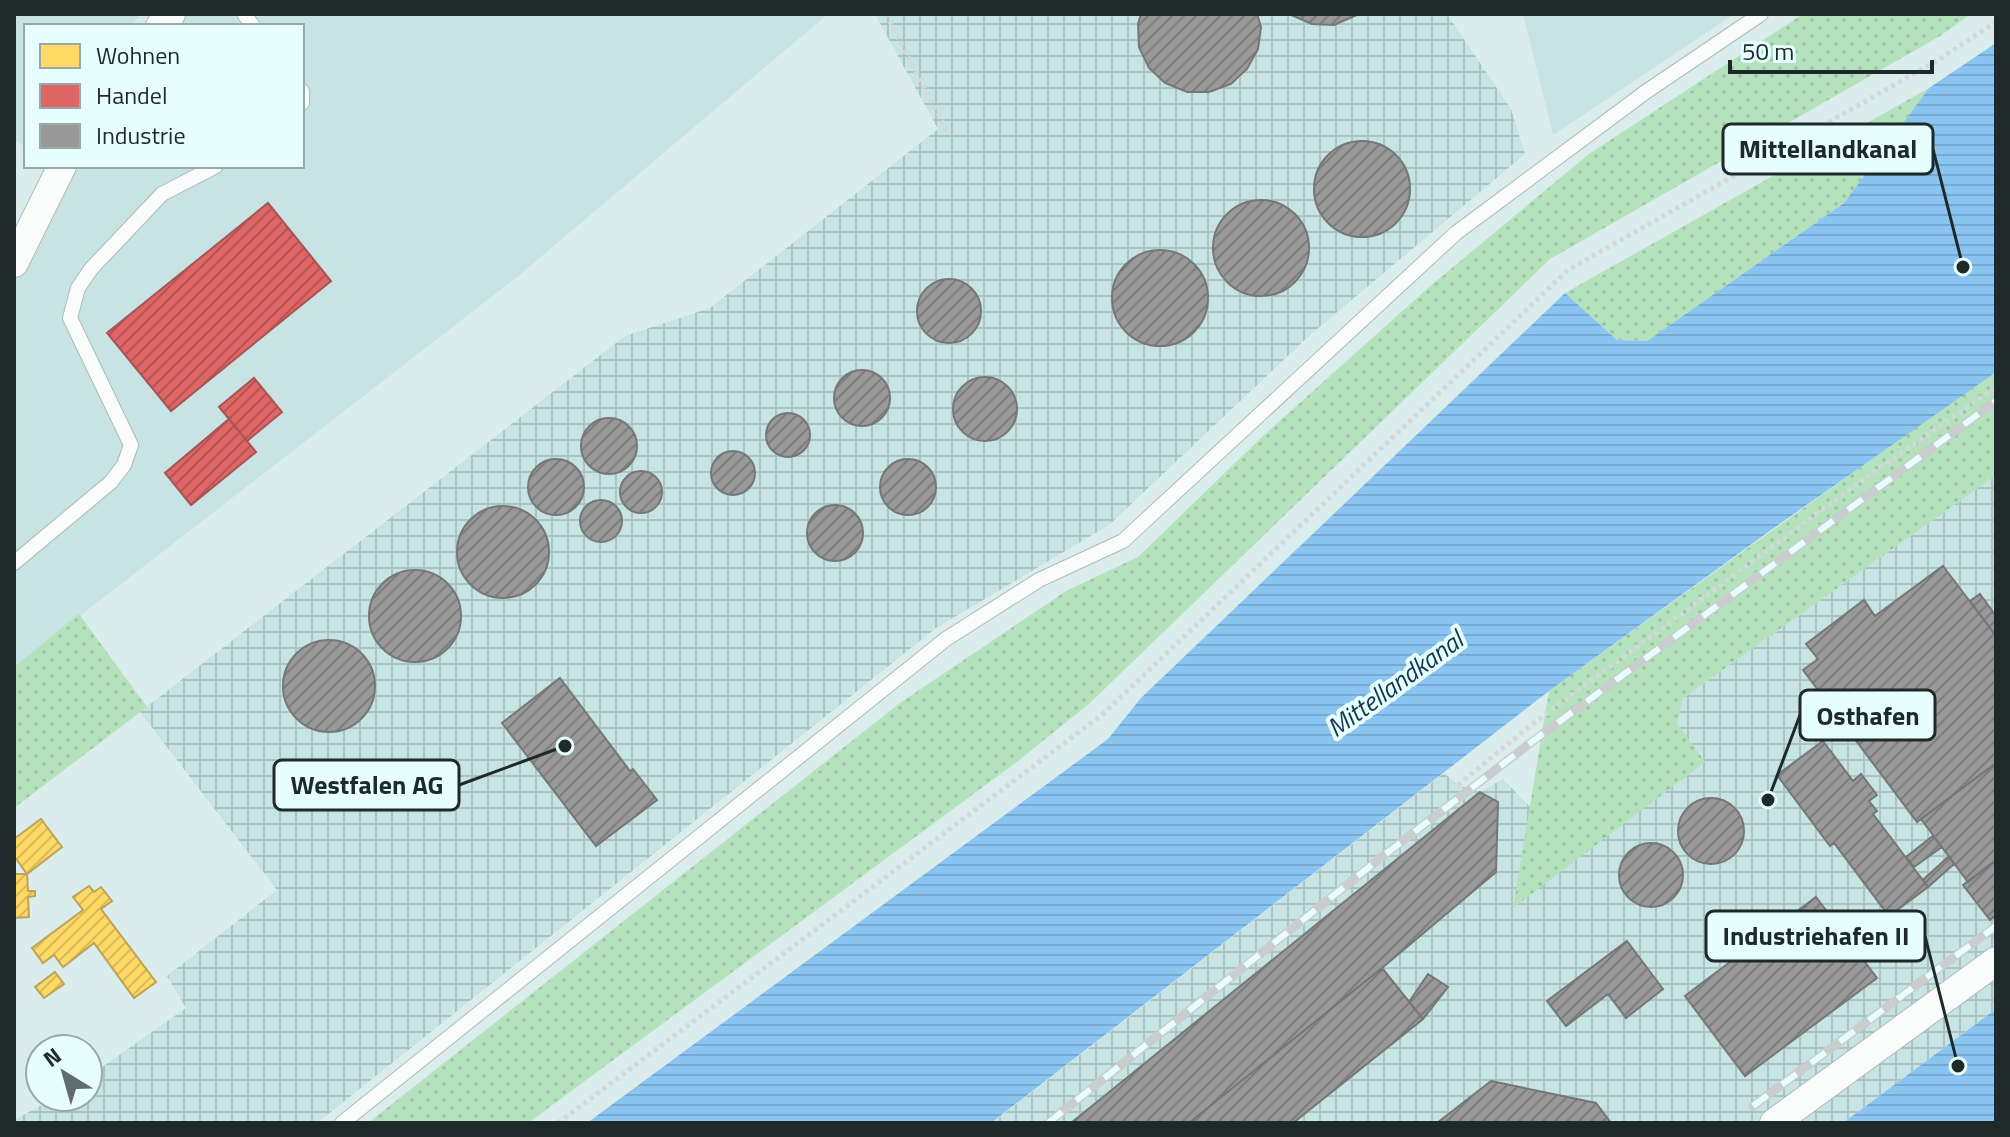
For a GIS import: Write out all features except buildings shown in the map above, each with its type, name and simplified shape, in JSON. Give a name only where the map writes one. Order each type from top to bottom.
[{"type":"street","points":[[17,245],[61,168]]},
{"type":"street","points":[[1774,1123],[1996,961]]},
{"type":"lane","points":[[342,1123],[946,639],[1039,580],[1123,541],[1456,233],[1647,91],[1761,14]]},
{"type":"lane","points":[[14,563],[111,482],[124,465],[131,445],[70,318],[78,288],[91,269],[162,194],[212,168]]},
{"type":"path","points":[[886,14],[948,133]]},
{"type":"path","points":[[558,1123],[1103,714],[1568,270],[1938,60],[1996,22]]},
{"type":"path","points":[[1458,785],[1530,726],[1868,476],[1996,387]]},
{"type":"shaded area","points":[[14,14],[141,14],[133,24],[24,24],[24,146],[14,140]]},
{"type":"shaded area","points":[[185,14],[828,14],[517,277],[14,667],[14,258],[56,168],[304,168],[304,24],[177,24]]},
{"type":"shaded area","points":[[875,14],[1447,14],[1511,109],[1525,154],[1310,335],[1109,525],[936,628],[317,1123],[14,1123],[27,1113],[104,1113],[104,1066],[186,1008],[167,976],[277,890],[140,712],[625,336],[710,308],[938,129]]},
{"type":"shaded area","points":[[1523,14],[1734,14],[1553,135]]},
{"type":"shaded area","points":[[1996,475],[1996,1009],[1843,1123],[992,1123],[1444,773],[1458,785],[1480,792],[1503,779],[1530,807]]},
{"type":"green space","points":[[1803,14],[1971,14],[1940,36],[1550,259],[1091,702],[1018,761],[528,1123],[368,1123],[900,703],[1066,591],[1138,557],[1262,437],[1428,288],[1589,154]]},
{"type":"green space","points":[[1929,88],[1844,203],[1647,341],[1617,340],[1565,293]]},
{"type":"green space","points":[[1996,370],[1996,475],[1683,698],[1677,723],[1705,762],[1513,908],[1549,691]]},
{"type":"green space","points":[[79,614],[147,707],[14,808],[14,667]]},
{"type":"water","points":[[1996,43],[1996,372],[1549,691],[991,1123],[587,1123],[1108,739],[1141,698],[1565,293],[1617,340],[1647,341],[1844,203],[1929,88]]},
{"type":"water","points":[[1996,1009],[1996,1123],[1843,1123]]},
{"type":"railway","points":[[1048,1123],[1383,856],[1533,741],[1996,401]]},
{"type":"railway","points":[[1753,1106],[1996,926]]},
{"type":"place","name":"Mittellandkanal","points":[[1963,267]]},
{"type":"place","name":"Westfalen AG","points":[[565,746]]},
{"type":"place","name":"Osthafen","points":[[1768,800]]},
{"type":"place","name":"Industriehafen II","points":[[1958,1066]]}]
